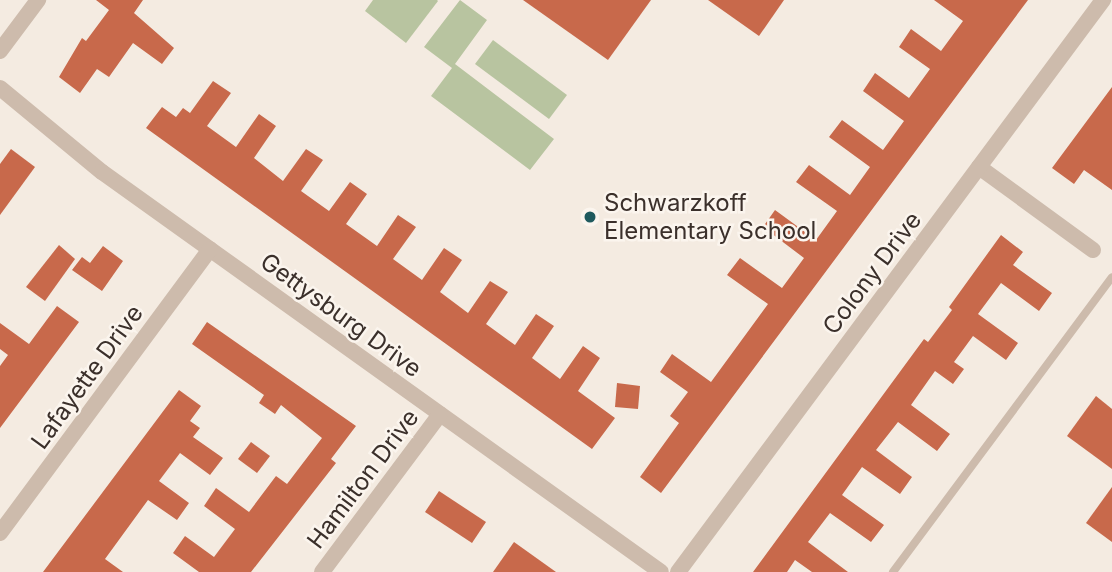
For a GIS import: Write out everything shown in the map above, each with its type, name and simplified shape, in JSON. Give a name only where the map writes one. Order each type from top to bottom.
[{"type":"street","points":[[0,51],[38,0]]},
{"type":"street","name":"Colony Drive","points":[[678,572],[1103,0]]},
{"type":"street","name":"Gettysburg Drive","points":[[0,88],[102,172],[661,572]]},
{"type":"street","points":[[979,167],[1093,250]]},
{"type":"street","name":"Lafayette Drive","points":[[0,533],[210,248]]},
{"type":"street","name":"Hamilton Drive","points":[[323,572],[440,414]]},
{"type":"lane","points":[[893,572],[1112,276]]},
{"type":"green space","points":[[373,0],[438,1],[406,43],[365,11]]},
{"type":"green space","points":[[460,0],[487,20],[455,64],[554,139],[530,170],[431,96],[452,68],[424,47]]},
{"type":"green space","points":[[493,40],[567,95],[549,119],[475,64]]},
{"type":"building","points":[[96,0],[143,0],[134,13],[174,48],[162,64],[133,43],[109,77],[97,69],[80,93],[59,77],[82,38],[86,41],[109,10]]},
{"type":"building","points":[[523,0],[651,0],[608,60]]},
{"type":"building","points":[[708,0],[784,0],[759,36]]},
{"type":"building","points":[[934,0],[1028,0],[661,493],[640,477],[679,423],[670,416],[688,392],[660,372],[672,354],[711,382],[768,304],[727,275],[740,258],[782,288],[804,258],[763,227],[775,210],[816,240],[837,211],[796,182],[809,165],[850,195],[870,167],[829,137],[842,120],[883,150],[904,121],[863,91],[875,73],[909,98],[930,69],[899,47],[911,29],[941,51],[963,21]]},
{"type":"building","points":[[213,81],[231,93],[207,126],[236,147],[259,114],[276,126],[254,158],[283,181],[306,149],[323,160],[301,191],[329,211],[350,182],[367,194],[346,224],[377,246],[398,215],[416,227],[393,259],[422,280],[444,248],[462,260],[440,292],[468,313],[490,281],[508,292],[486,324],[515,345],[536,314],[554,326],[532,358],[560,379],[583,346],[600,358],[578,391],[615,418],[592,449],[146,128],[162,107],[176,117],[183,108],[190,113]]},
{"type":"building","points":[[1112,87],[1112,190],[1084,170],[1074,184],[1052,168]]},
{"type":"building","points":[[11,149],[35,167],[0,215],[0,164]]},
{"type":"building","points":[[1001,235],[1023,252],[1013,265],[1052,293],[1039,311],[1001,283],[978,314],[1018,343],[1006,360],[973,336],[954,362],[964,369],[953,384],[935,371],[911,405],[950,434],[937,451],[898,422],[876,450],[912,477],[900,494],[862,467],[842,495],[884,525],[871,542],[830,513],[808,542],[848,572],[812,572],[795,560],[787,572],[753,572],[924,339],[928,342],[952,310],[949,307]]},
{"type":"building","points":[[59,245],[75,259],[45,301],[26,287]]},
{"type":"building","points":[[103,246],[123,261],[102,291],[72,270],[82,257],[90,263]]},
{"type":"building","points":[[57,306],[79,322],[0,428],[0,366],[8,355],[0,349],[0,323],[29,344]]},
{"type":"building","points":[[207,322],[356,426],[331,459],[336,463],[251,572],[199,572],[173,553],[185,536],[214,557],[235,529],[204,506],[216,488],[249,512],[276,476],[287,484],[322,438],[281,405],[275,414],[259,403],[264,395],[192,344]]},
{"type":"building","points":[[617,383],[640,386],[638,409],[615,407]]},
{"type":"building","points":[[179,390],[201,406],[190,421],[200,428],[193,437],[223,458],[210,475],[180,453],[159,481],[189,503],[177,520],[148,500],[105,559],[123,572],[43,572]]},
{"type":"building","points":[[1096,396],[1112,409],[1112,469],[1067,436]]},
{"type":"building","points":[[251,442],[270,456],[257,473],[238,459]]},
{"type":"building","points":[[1112,487],[1112,542],[1086,523]]},
{"type":"building","points":[[439,491],[486,522],[472,543],[425,512]]},
{"type":"building","points":[[514,542],[556,572],[493,572]]},
{"type":"place","name":"Schwarzkoff Elementary School","points":[[590,217]]}]
